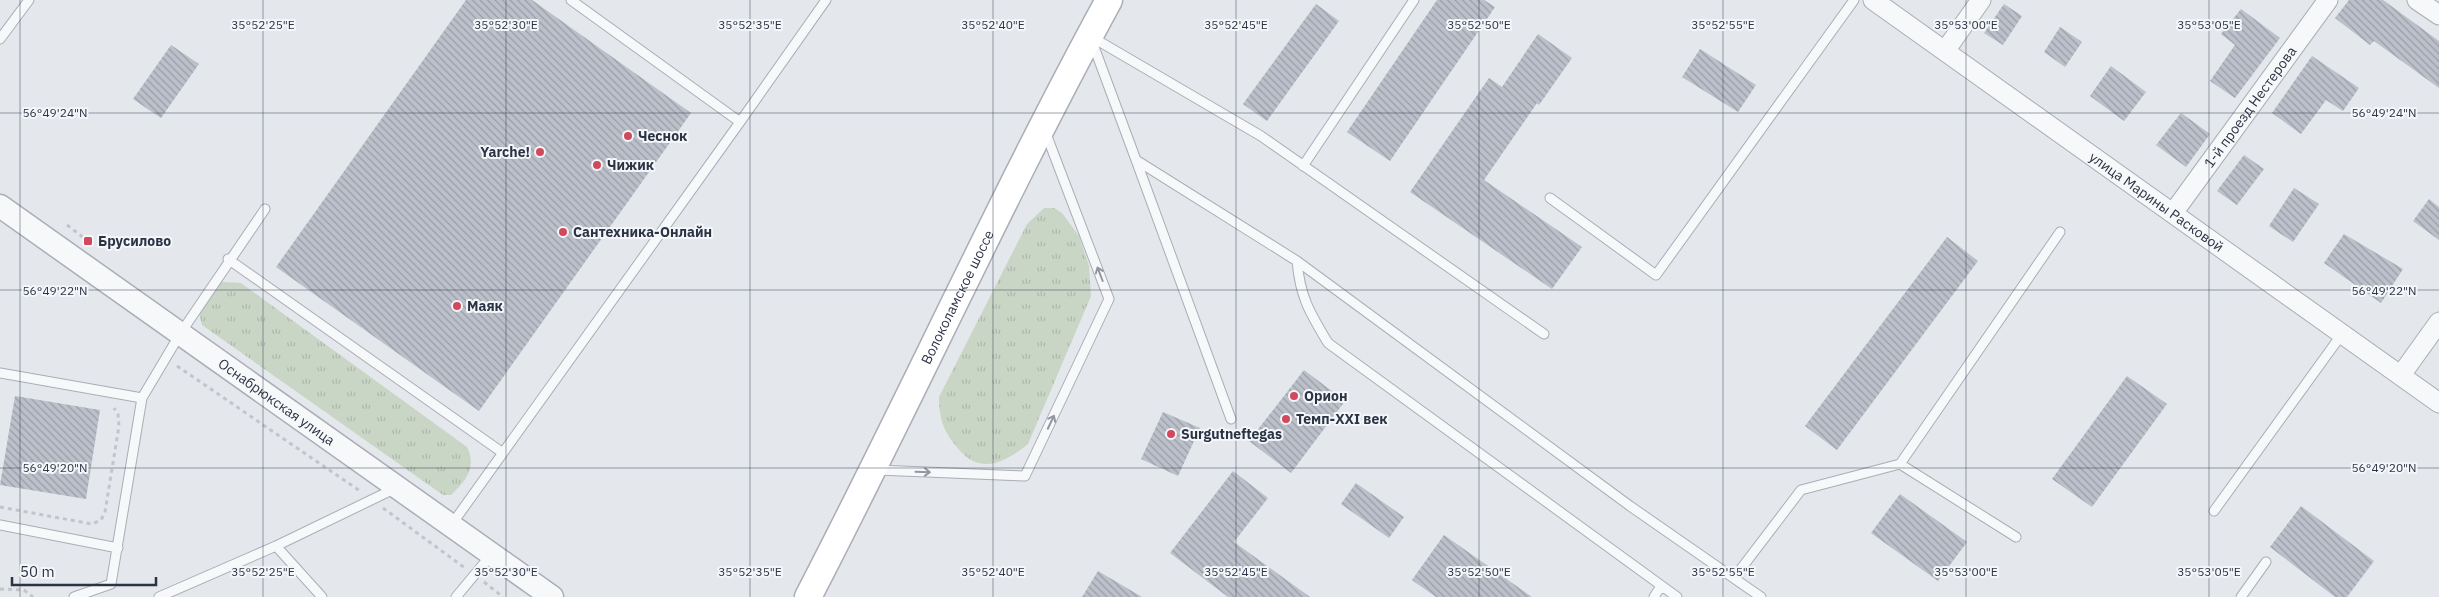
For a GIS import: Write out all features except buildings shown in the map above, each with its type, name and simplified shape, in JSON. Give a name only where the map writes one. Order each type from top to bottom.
[{"type":"main road","name":"Волоколамское шоссе","points":[[808,597],[874,470],[1042,124],[1109,0]]},
{"type":"street","name":"улица Марины Расковой","points":[[1873,0],[2439,403]]},
{"type":"street","points":[[1945,51],[1981,0]]},
{"type":"street","name":"1-й проезд Нестерова","points":[[2173,213],[2328,0]]},
{"type":"street","points":[[2418,0],[2439,16]]},
{"type":"street","name":"Оснабрюкская улица","points":[[0,206],[552,597]]},
{"type":"street","points":[[2401,375],[2439,322]]},
{"type":"lane","points":[[0,39],[29,0]]},
{"type":"lane","points":[[571,0],[740,122]]},
{"type":"lane","points":[[450,526],[826,0]]},
{"type":"lane","points":[[1303,166],[1414,0]]},
{"type":"lane","points":[[1550,198],[1656,275],[1854,0]]},
{"type":"lane","points":[[1090,36],[1231,420]]},
{"type":"lane","points":[[1090,36],[1261,136],[1544,334]]},
{"type":"lane","points":[[874,470],[1025,476],[1109,299],[1042,124]]},
{"type":"lane","points":[[1136,160],[1297,261],[1630,506],[1758,596]]},
{"type":"lane","points":[[74,597],[111,584],[142,398],[228,259],[265,209]]},
{"type":"lane","points":[[1734,578],[1801,490],[1900,464],[2060,232]]},
{"type":"lane","points":[[228,259],[503,453]]},
{"type":"lane","points":[[1297,261],[1299,284],[1308,309],[1328,343],[1677,597]]},
{"type":"lane","points":[[2214,512],[2342,334]]},
{"type":"lane","points":[[0,373],[142,398]]},
{"type":"lane","points":[[1900,464],[2016,537]]},
{"type":"lane","points":[[159,597],[171,594],[276,546],[396,488]]},
{"type":"lane","points":[[0,525],[118,548]]},
{"type":"lane","points":[[276,546],[322,597]]},
{"type":"lane","points":[[456,597],[491,555]]},
{"type":"lane","points":[[2241,597],[2266,562]]},
{"type":"lane","points":[[1654,597],[1661,586]]},
{"type":"path","points":[[165,358],[371,499],[503,597]]},
{"type":"path","points":[[0,507],[92,524],[101,520],[105,512],[119,426],[118,414],[111,404]]},
{"type":"path","points":[[0,589],[24,590],[33,597]]},
{"type":"green space","points":[[1044,208],[1054,208],[1062,213],[1079,236],[1089,266],[1091,296],[1028,444],[1000,461],[982,464],[973,461],[965,455],[948,435],[941,417],[939,397],[1027,224]]},
{"type":"green space","points":[[223,282],[241,283],[467,447],[471,461],[468,473],[461,484],[451,495],[443,495],[202,325],[199,313],[218,284]]},
{"type":"place","name":"Чеснок","points":[[628,136]]},
{"type":"place","name":"Yarche!","points":[[540,152]]},
{"type":"place","name":"Чижик","points":[[597,165]]},
{"type":"place","name":"Сантехника-Онлайн","points":[[563,232]]},
{"type":"place","name":"Брусилово","points":[[88,241]]},
{"type":"place","name":"Маяк","points":[[457,306]]},
{"type":"place","name":"Орион","points":[[1294,396]]},
{"type":"place","name":"Темп-XXI век","points":[[1286,419]]},
{"type":"place","name":"Surgutneftegas","points":[[1171,434]]}]
